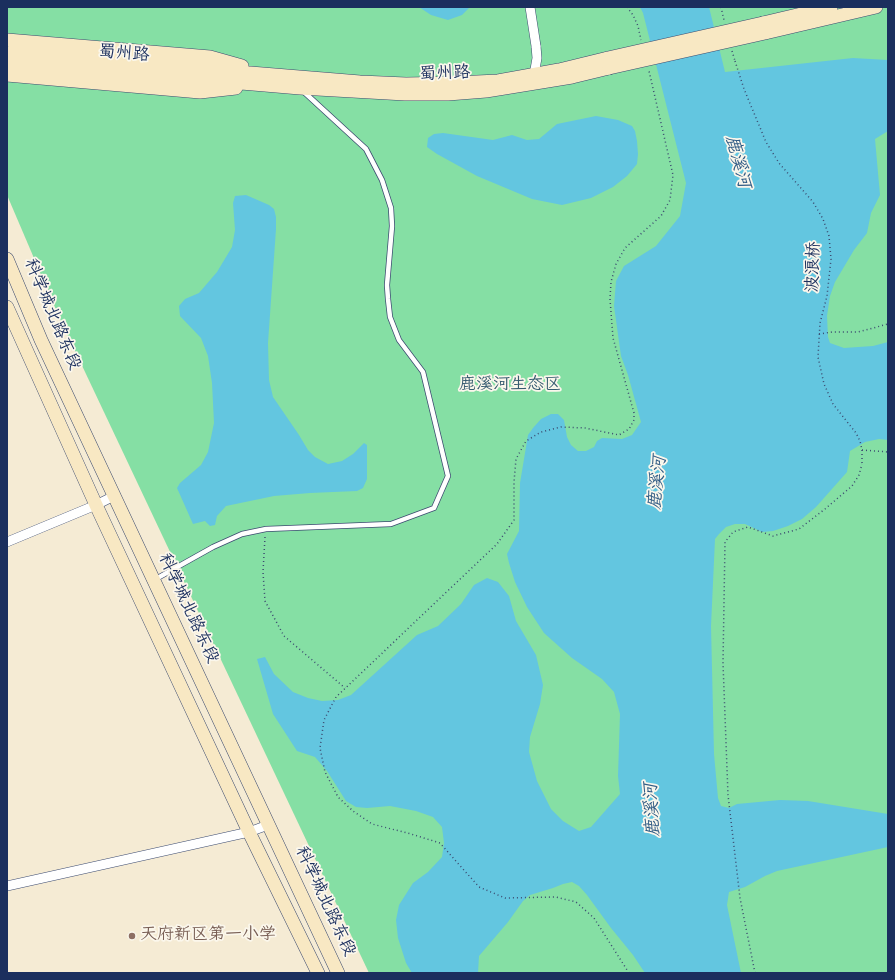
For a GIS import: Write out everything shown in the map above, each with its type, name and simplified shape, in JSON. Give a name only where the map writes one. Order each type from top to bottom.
[{"type":"main road","name":"蜀州路","points":[[764,28],[831,7]]},
{"type":"main road","name":"蜀州路","points":[[7,63],[269,80],[406,84],[498,81],[608,63],[764,28],[876,7]]},
{"type":"main road","points":[[7,40],[210,57],[269,80]]},
{"type":"main road","name":"蜀州路","points":[[7,53],[269,80],[300,88],[405,94],[448,94],[528,86],[572,78],[608,63]]},
{"type":"main road","points":[[7,75],[200,92],[269,80]]},
{"type":"main road","name":"科学城北路东段","points":[[7,259],[41,340],[338,973]]},
{"type":"main road","name":"科学城北路东段","points":[[7,307],[96,505],[249,832],[318,973]]},
{"type":"street","points":[[530,7],[536,46],[534,74]]},
{"type":"street","points":[[7,542],[114,496]]},
{"type":"street","points":[[7,886],[249,832],[268,825]]},
{"type":"lane","points":[[153,581],[213,547],[242,534],[266,529],[391,524],[434,508],[448,476],[422,372],[399,340],[390,317],[387,285],[392,226],[391,208],[382,180],[366,148],[300,88]]},
{"type":"path","points":[[627,7],[638,26],[642,41]]},
{"type":"path","name":"波浪桥","points":[[735,61],[744,89],[766,142],[779,164],[812,202],[823,219],[830,236],[831,259],[828,289],[820,322],[818,357],[824,384],[833,404],[856,433],[862,450],[862,464],[859,475],[852,486],[799,529],[773,536],[748,527],[733,532],[725,542],[723,663],[728,795],[740,898],[755,973]]},
{"type":"path","points":[[629,973],[594,918],[576,902],[556,897],[505,898],[479,887],[440,843],[372,824],[353,811],[338,797],[325,772],[320,748],[324,720],[336,697],[497,544],[514,520],[514,482],[516,459],[526,441],[541,432],[561,427],[575,427],[619,435],[629,429],[634,420],[634,413],[613,338],[610,299],[611,282],[616,264],[625,248],[661,216],[670,200],[673,175],[649,71]]},
{"type":"path","points":[[819,334],[832,332],[858,332],[888,324]]},
{"type":"path","points":[[862,450],[888,452]]},
{"type":"path","points":[[266,529],[262,572],[266,600],[284,636],[345,689]]},
{"type":"green space","name":"鹿溪河生态区","points":[[7,7],[888,7],[888,973],[369,973],[60,319],[7,195]]},
{"type":"water","points":[[419,7],[470,7],[462,15],[448,20],[431,15]]},
{"type":"water","name":"鹿溪河","points":[[640,7],[709,7],[725,72],[853,58],[888,60],[888,131],[875,139],[880,195],[871,213],[867,233],[854,250],[835,282],[830,296],[827,316],[828,337],[830,343],[844,348],[873,346],[888,342],[888,440],[879,439],[865,442],[850,451],[847,472],[816,507],[802,519],[773,531],[762,532],[745,524],[735,524],[726,527],[719,534],[715,539],[711,626],[714,754],[718,798],[721,806],[729,808],[737,804],[780,800],[808,801],[888,814],[888,847],[777,871],[745,887],[729,892],[727,905],[741,973],[645,973],[587,895],[579,886],[572,882],[530,895],[523,901],[508,922],[479,956],[478,973],[412,973],[406,963],[398,938],[396,920],[399,905],[413,883],[428,872],[442,857],[444,843],[442,827],[433,817],[416,811],[390,806],[367,808],[356,807],[346,801],[327,771],[315,757],[297,751],[273,714],[257,659],[265,657],[274,674],[293,692],[308,698],[322,701],[338,700],[351,695],[417,635],[438,626],[461,604],[474,585],[487,578],[498,582],[509,596],[516,621],[536,655],[543,685],[540,704],[530,737],[529,752],[537,781],[551,809],[563,821],[579,831],[591,827],[620,794],[618,776],[620,714],[614,692],[602,679],[572,658],[544,633],[527,607],[515,582],[507,554],[519,531],[520,483],[528,435],[541,419],[551,414],[558,414],[564,420],[567,437],[571,445],[578,451],[586,451],[594,447],[597,441],[602,438],[622,439],[632,435],[641,422],[621,356],[614,306],[616,281],[624,266],[656,246],[680,216],[686,183],[643,13]]},
{"type":"water","points":[[596,116],[618,120],[632,126],[635,131],[637,141],[637,164],[627,176],[613,187],[591,198],[562,205],[532,199],[477,176],[427,147],[428,138],[434,134],[443,133],[493,140],[512,135],[527,140],[539,139],[557,124]]},
{"type":"water","points":[[246,195],[269,205],[274,209],[276,217],[268,343],[269,380],[273,397],[308,450],[315,457],[328,464],[342,461],[353,454],[364,443],[367,445],[367,479],[363,488],[357,491],[274,496],[226,506],[217,516],[215,525],[210,526],[205,521],[193,524],[177,488],[180,483],[201,465],[208,452],[214,423],[212,383],[208,356],[201,338],[180,316],[179,306],[185,299],[199,293],[217,272],[232,247],[235,230],[233,203],[235,196]]},
{"type":"place","name":"天府新区第一小学","points":[[132,936]]}]
